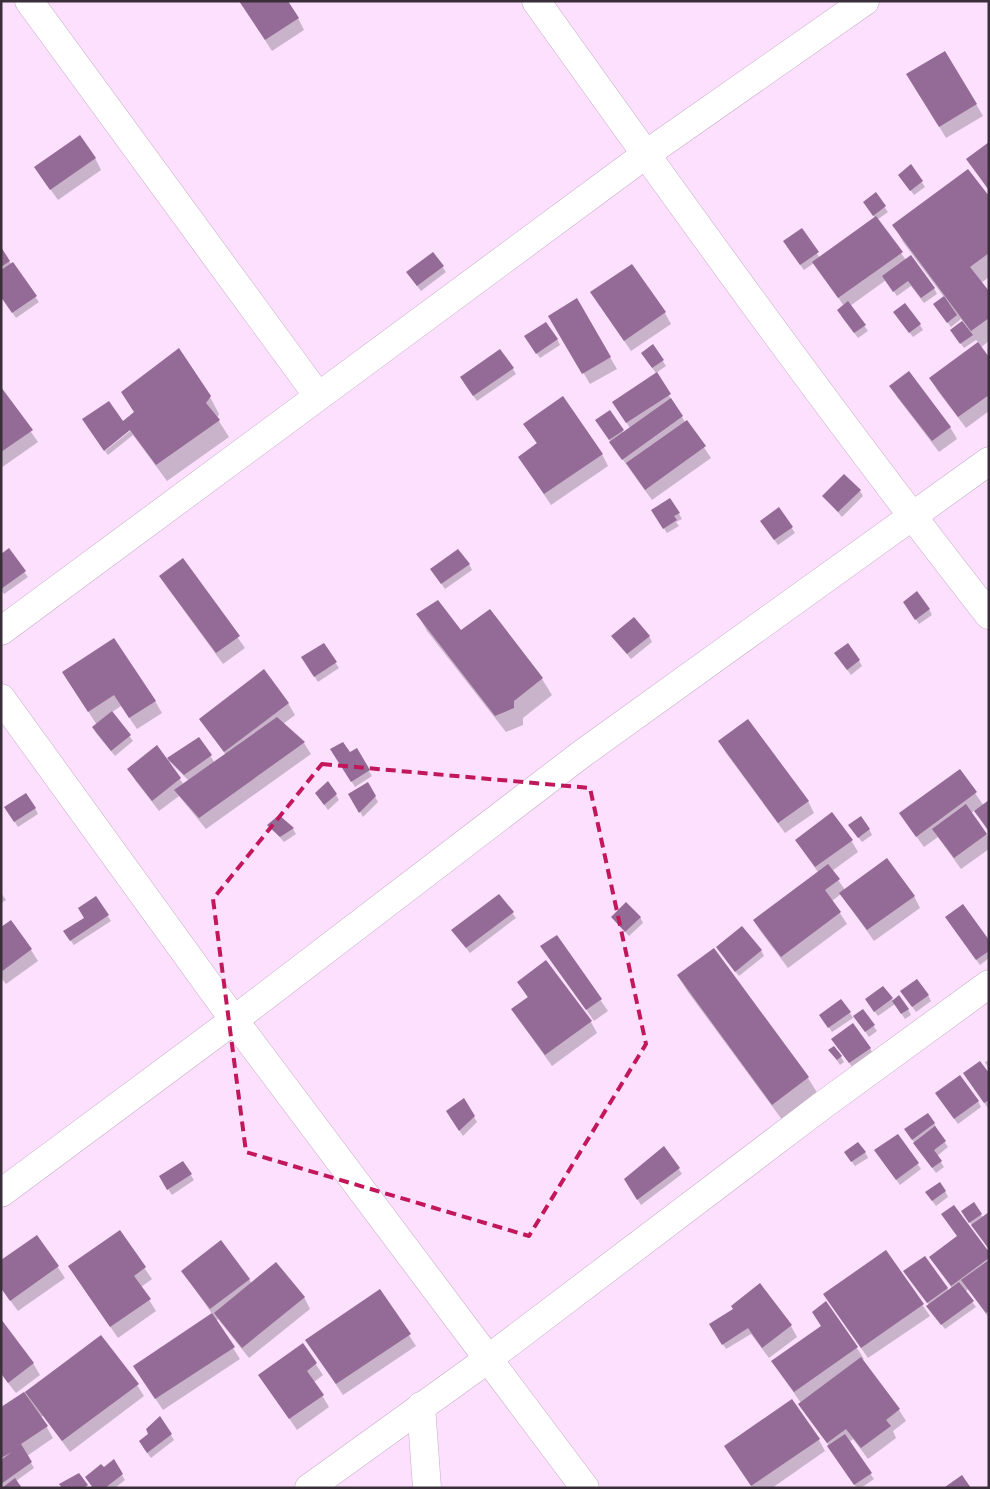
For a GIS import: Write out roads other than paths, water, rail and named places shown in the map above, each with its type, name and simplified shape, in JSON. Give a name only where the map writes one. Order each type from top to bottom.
[{"type":"street","points":[[28,1],[318,396]]},
{"type":"street","points":[[536,1],[646,155],[911,516],[989,615]]},
{"type":"street","points":[[1,631],[646,155],[865,1]]},
{"type":"street","points":[[1,1193],[234,1020],[583,753],[989,461]]},
{"type":"street","points":[[1,698],[234,1020],[585,1488]]},
{"type":"street","points":[[309,1488],[488,1359],[815,1111],[989,984]]},
{"type":"street","points":[[421,1406],[428,1488]]}]
